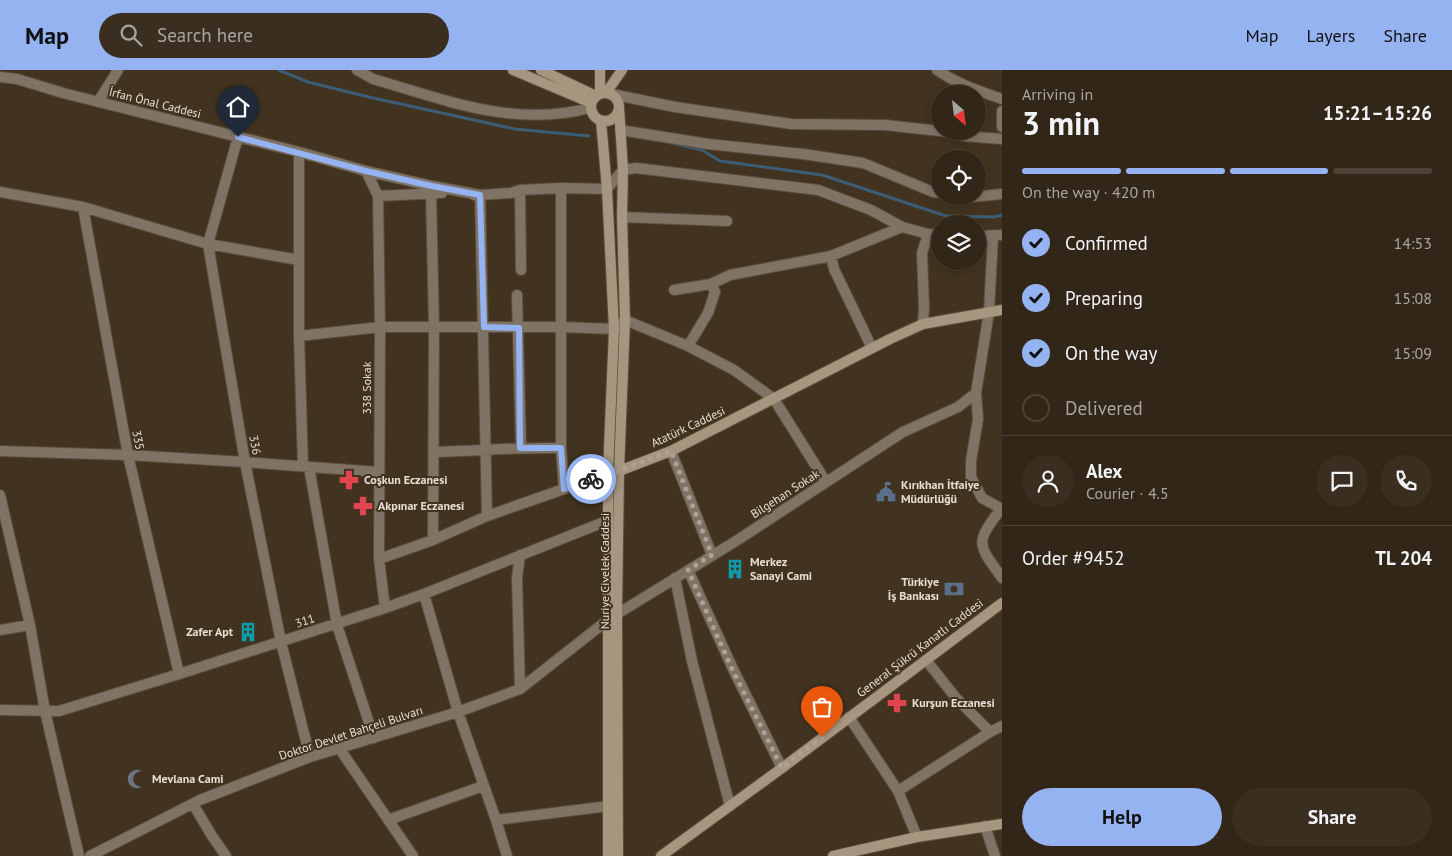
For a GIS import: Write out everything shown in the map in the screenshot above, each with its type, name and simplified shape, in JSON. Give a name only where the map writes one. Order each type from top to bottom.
[{"type":"street","points":[[17,79],[23,70]]},
{"type":"street","points":[[98,102],[118,70]]},
{"type":"street","points":[[357,70],[373,79],[481,110],[516,115],[552,116],[571,113],[597,99],[622,70]]},
{"type":"street","points":[[513,70],[597,99],[675,107],[791,124],[884,125],[931,130]]},
{"type":"street","points":[[542,70],[597,99],[615,98],[619,107],[618,112],[615,117],[606,122],[594,117],[597,99],[600,70]]},
{"type":"street","points":[[597,99],[607,70]]},
{"type":"street","points":[[937,70],[952,74],[976,90],[1002,99]]},
{"type":"street","name":"İrfan Önal Caddesi","points":[[0,77],[17,79],[62,93],[299,152],[366,171],[480,195]]},
{"type":"street","name":"Nuriye Civelek Caddesi","points":[[619,107],[623,170],[622,217],[625,320],[609,520],[621,854]]},
{"type":"street","points":[[1002,111],[1002,127]]},
{"type":"street","name":"Nuriye Civelek Caddesi","points":[[601,121],[607,189],[614,329],[613,616],[608,856]]},
{"type":"street","points":[[620,130],[708,144],[803,154],[863,163],[931,191]]},
{"type":"street","name":"336","points":[[238,137],[208,244],[245,462],[281,642],[310,757]]},
{"type":"street","points":[[986,138],[1002,140]]},
{"type":"street","points":[[299,152],[299,336],[306,467],[337,625],[374,738]]},
{"type":"street","points":[[607,189],[623,170],[636,168],[818,190],[871,210],[902,227],[931,234]]},
{"type":"street","name":"338 Sokak","points":[[366,171],[378,196],[380,328],[379,559],[385,608]]},
{"type":"street","points":[[560,188],[561,448],[564,489]]},
{"type":"street","name":"İrfan Önal Caddesi","points":[[378,196],[432,193],[480,195],[560,188],[607,189]]},
{"type":"street","points":[[520,190],[522,270]]},
{"type":"street","points":[[0,192],[82,207],[208,244],[299,260]]},
{"type":"street","points":[[432,193],[434,327],[433,540]]},
{"type":"street","points":[[986,196],[1002,194]]},
{"type":"street","points":[[480,195],[487,516]]},
{"type":"street","name":"335","points":[[82,207],[128,455],[178,674]]},
{"type":"street","points":[[622,217],[727,221]]},
{"type":"street","points":[[674,290],[711,284],[730,275],[831,256],[902,227]]},
{"type":"street","points":[[923,324],[922,253],[928,234]]},
{"type":"street","points":[[998,235],[989,312],[976,393],[978,419],[971,460],[971,477],[982,498],[1001,509],[982,538],[982,545],[984,552],[1002,578]]},
{"type":"street","points":[[831,256],[838,278],[872,348]]},
{"type":"street","points":[[688,346],[708,313],[715,292],[711,284]]},
{"type":"street","points":[[517,295],[520,448]]},
{"type":"street","name":"Atatürk Caddesi","points":[[379,559],[433,540],[487,516],[671,451],[872,348],[923,324],[1002,310]]},
{"type":"street","points":[[299,336],[380,328],[561,327],[614,329],[625,320],[688,346],[734,370],[774,399],[826,482]]},
{"type":"street","name":"Bilgehan Sokak","points":[[613,616],[712,555],[903,432],[958,407],[976,393]]},
{"type":"street","points":[[434,452],[561,448]]},
{"type":"street","points":[[0,451],[128,455],[378,472]]},
{"type":"street","points":[[671,451],[712,555]]},
{"type":"street","points":[[0,495],[30,625],[45,711],[79,856]]},
{"type":"street","name":"311","points":[[0,710],[59,711],[337,625],[424,594],[609,520]]},
{"type":"street","points":[[520,556],[517,578],[520,689]]},
{"type":"street","points":[[688,570],[732,669],[782,768]]},
{"type":"street","points":[[674,578],[692,661],[730,806]]},
{"type":"street","points":[[424,594],[458,712],[507,856]]},
{"type":"street","name":"General Şükrü Kanatlı Caddesi","points":[[661,856],[782,768],[1002,602]]},
{"type":"street","name":"Doktor Devlet Bahçeli Bulvarı","points":[[90,856],[193,804],[310,757],[458,712],[520,689],[613,616]]},
{"type":"street","points":[[0,630],[30,625]]},
{"type":"street","points":[[926,660],[956,698],[990,732]]},
{"type":"street","points":[[849,716],[898,790],[917,837]]},
{"type":"street","points":[[898,790],[1002,726]]},
{"type":"street","points":[[339,748],[413,856]]},
{"type":"street","points":[[388,820],[483,786]]},
{"type":"street","points":[[193,804],[226,856]]},
{"type":"street","points":[[496,820],[609,806]]},
{"type":"street","points":[[833,856],[917,837],[1002,824]]},
{"type":"street","points":[[985,826],[995,856]]},
{"type":"waterway","points":[[279,70],[308,82],[515,129],[589,136]]},
{"type":"waterway","points":[[667,142],[702,150],[720,161],[822,175],[946,216],[994,217],[1002,215]]},
{"type":"way so far","points":[[591,479],[671,451],[712,555],[688,570],[732,669],[782,768],[822,737]]},
{"type":"place","name":"Coşkun Eczanesi","points":[[349,480]]},
{"type":"place","name":"Kırıkhan İtfaiye Müdürlüğü","points":[[886,492]]},
{"type":"place","name":"Akpınar Eczanesi","points":[[363,506]]},
{"type":"place","name":"Merkez Sanayi Cami","points":[[735,569]]},
{"type":"place","name":"Türkiye İş Bankası","points":[[954,589]]},
{"type":"place","name":"Zafer Apt","points":[[248,632]]},
{"type":"place","name":"Kurşun Eczanesi","points":[[897,703]]},
{"type":"place","name":"Mevlana Cami","points":[[137,779]]},
{"type":"route","points":[[238,137],[366,171],[480,195],[484,327],[519,328],[520,448],[561,448],[564,489],[591,479]]}]
